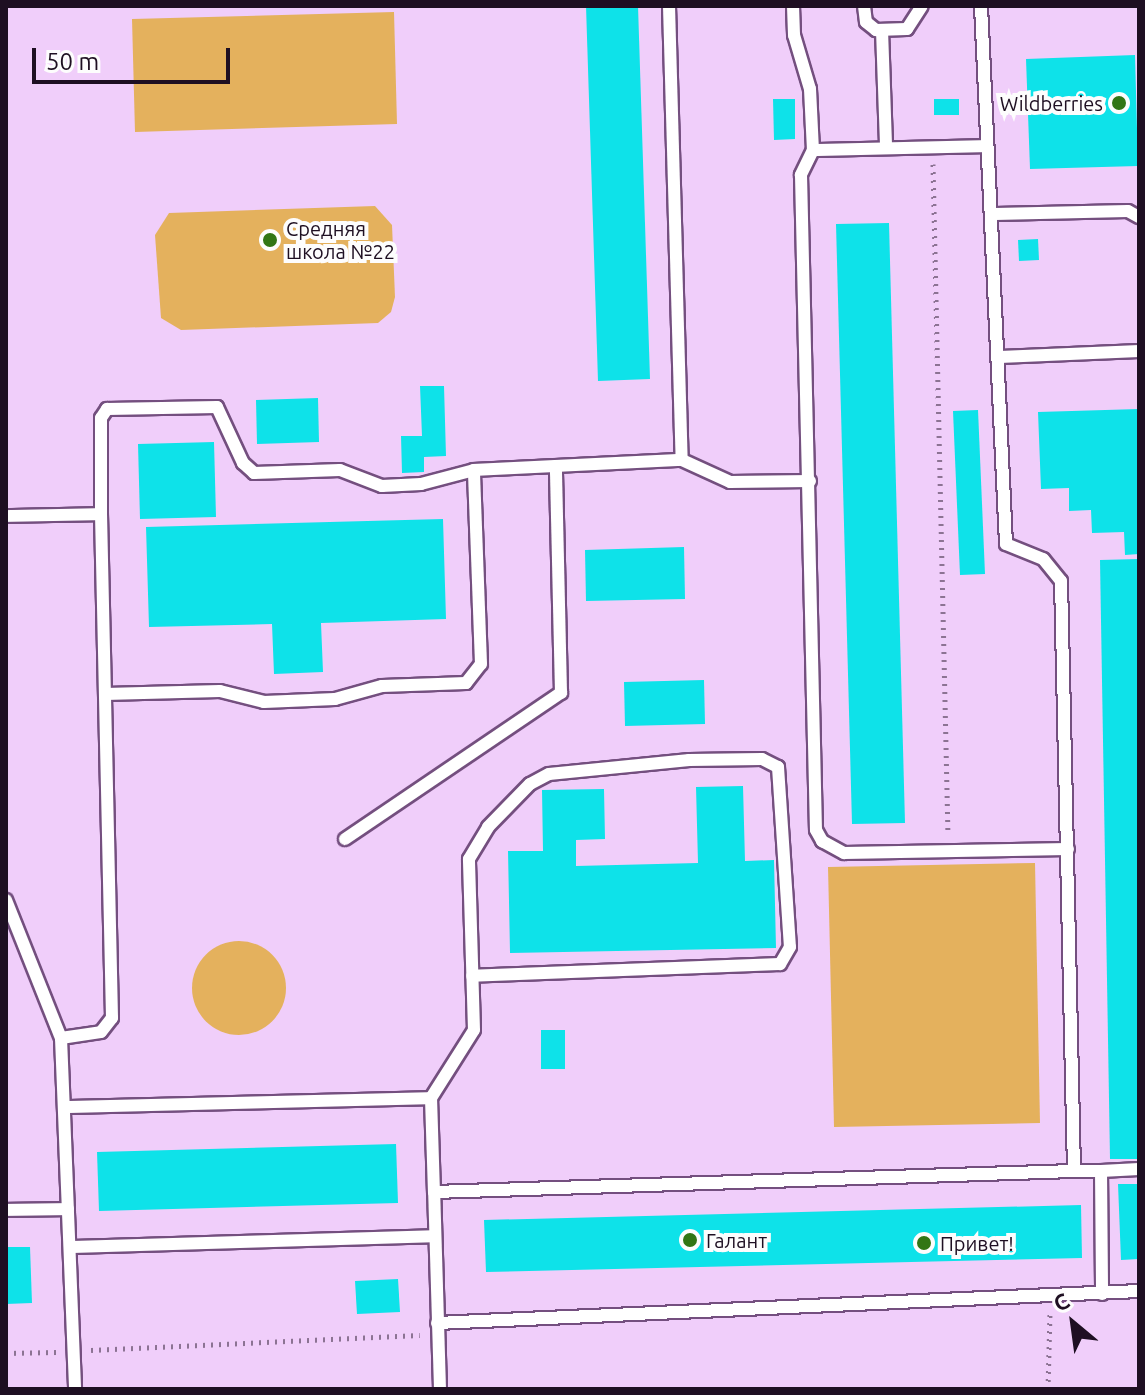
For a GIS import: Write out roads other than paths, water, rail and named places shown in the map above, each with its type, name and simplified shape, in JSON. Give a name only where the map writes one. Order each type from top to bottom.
[{"type":"lane","points":[[669,6],[682,460]]},
{"type":"lane","points":[[793,6],[794,35],[810,89],[813,150],[801,175],[816,830],[822,841],[844,853],[1068,849]]},
{"type":"lane","points":[[864,6],[866,22],[882,30],[916,24],[922,6]]},
{"type":"lane","points":[[981,6],[984,146],[995,214],[1006,544],[1043,559],[1061,581],[1074,1171]]},
{"type":"lane","points":[[882,30],[886,147]]},
{"type":"lane","points":[[813,150],[984,146]]},
{"type":"lane","points":[[995,214],[1128,211],[1139,217]]},
{"type":"lane","points":[[1000,357],[1139,351]]},
{"type":"lane","points":[[61,1038],[101,1032],[112,1018],[101,418],[118,405],[217,407],[243,463],[254,473],[340,470],[382,486],[421,484],[474,470],[682,460],[730,482],[810,481]]},
{"type":"lane","points":[[345,839],[561,693],[556,466]]},
{"type":"lane","points":[[105,694],[220,691],[264,702],[335,699],[382,686],[466,683],[481,664],[474,470]]},
{"type":"lane","points":[[6,516],[101,514]]},
{"type":"lane","points":[[440,1389],[431,1098],[474,1030],[472,976],[469,859],[488,827],[530,784],[549,774],[689,760],[762,759],[778,767],[790,947],[780,964],[472,976]]},
{"type":"lane","points":[[6,900],[61,1038],[75,1389]]},
{"type":"lane","points":[[65,1107],[431,1098]]},
{"type":"lane","points":[[434,1192],[1139,1169]]},
{"type":"lane","points":[[1101,1171],[1102,1294]]},
{"type":"lane","points":[[6,1210],[68,1209]]},
{"type":"lane","points":[[70,1247],[435,1236]]},
{"type":"lane","points":[[437,1323],[1139,1291]]},
{"type":"place","name":"Wildberries","points":[[1119,103]]},
{"type":"place","name":"Средняя школа №22","points":[[270,240]]},
{"type":"place","name":"Галант","points":[[690,1240]]},
{"type":"place","name":"Привет!","points":[[924,1243]]}]
